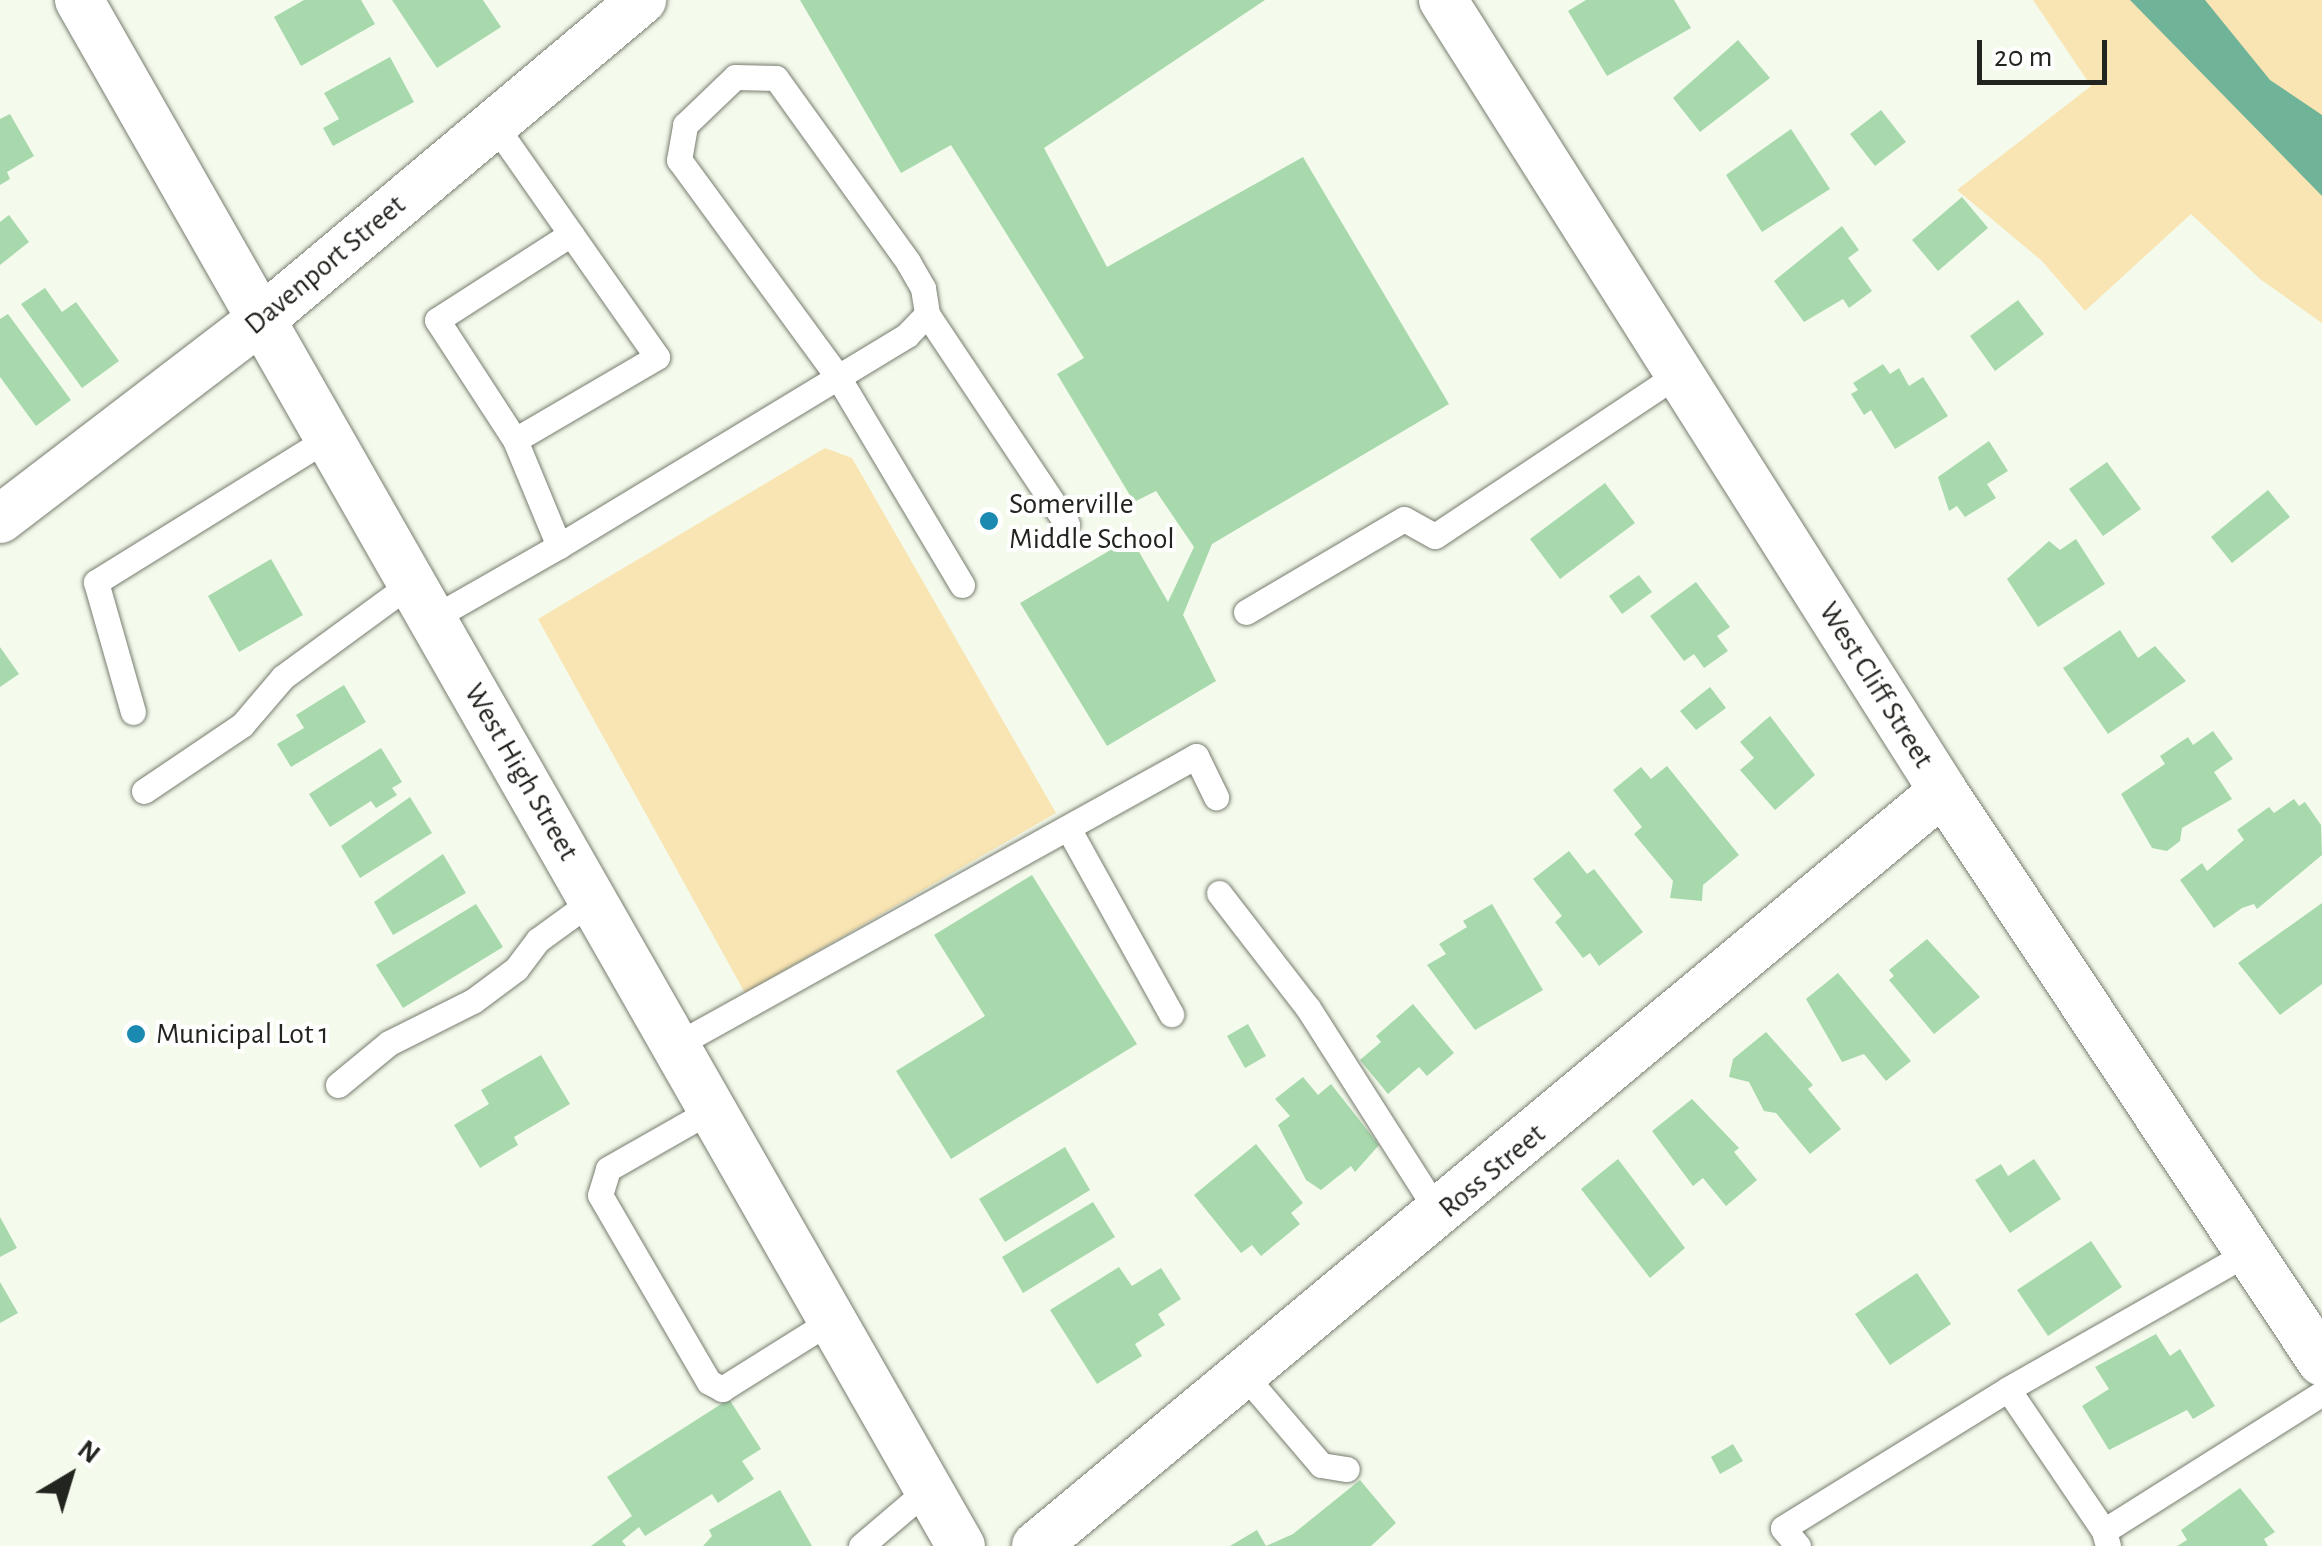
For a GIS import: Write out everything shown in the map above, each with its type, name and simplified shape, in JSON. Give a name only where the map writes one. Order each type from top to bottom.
[{"type":"street","name":"West High Street","points":[[79,0],[961,1546]]},
{"type":"street","name":"Davenport Street","points":[[0,519],[262,318],[642,0]]},
{"type":"street","name":"West Cliff Street","points":[[1443,0],[1943,791],[2322,1362]]},
{"type":"street","name":"Ross Street","points":[[1036,1546],[1440,1215],[1943,791]]},
{"type":"lane","points":[[962,584],[838,376],[679,160],[685,126],[735,77],[776,78],[908,262],[923,288],[926,314],[1066,524]]},
{"type":"lane","points":[[494,124],[657,357],[515,440]]},
{"type":"lane","points":[[559,546],[515,440],[436,320],[571,234]]},
{"type":"lane","points":[[144,791],[242,725],[283,677],[423,600],[559,546],[907,334],[926,314]]},
{"type":"lane","points":[[1246,612],[1404,519],[1435,536],[1678,374]]},
{"type":"lane","points":[[133,712],[96,582],[330,438]]},
{"type":"lane","points":[[676,1045],[1196,756],[1216,797]]},
{"type":"lane","points":[[1068,828],[1171,1014]]},
{"type":"lane","points":[[1219,893],[1308,1008],[1440,1215]]},
{"type":"lane","points":[[338,1085],[388,1043],[473,1001],[516,969],[538,940],[593,900]]},
{"type":"lane","points":[[712,1109],[608,1169],[600,1194],[710,1382],[722,1389],[832,1320]]},
{"type":"lane","points":[[1798,1546],[1783,1528],[2008,1390],[2249,1252]]},
{"type":"lane","points":[[1245,1376],[1321,1465],[1347,1469]]},
{"type":"lane","points":[[2008,1390],[2106,1538],[2156,1498],[2322,1394]]},
{"type":"lane","points":[[861,1546],[928,1489]]},
{"type":"shaded area","points":[[2033,0],[2322,0],[2322,323],[2260,279],[2191,214],[2085,311],[2042,261],[1957,190],[2091,86]]},
{"type":"shaded area","points":[[2130,0],[2205,0],[2270,80],[2322,115],[2322,196]]},
{"type":"shaded area","points":[[825,448],[852,458],[1056,813],[745,993],[538,619]]},
{"type":"building","points":[[304,0],[361,0],[375,24],[301,66],[274,17]]},
{"type":"building","points":[[392,0],[483,0],[501,27],[437,68]]},
{"type":"building","points":[[800,0],[1265,0],[1044,148],[1107,267],[1303,157],[1449,404],[1212,544],[1183,615],[1216,681],[1107,746],[1020,603],[1131,538],[1168,602],[1194,547],[1156,491],[1134,502],[1057,374],[1084,358],[951,145],[901,173]]},
{"type":"building","points":[[1586,0],[1674,0],[1691,28],[1607,76],[1568,11]]},
{"type":"building","points":[[1738,40],[1770,78],[1700,132],[1673,98]]},
{"type":"building","points":[[390,57],[414,102],[333,146],[323,128],[339,119],[324,93]]},
{"type":"building","points":[[1881,110],[1906,142],[1875,166],[1850,134]]},
{"type":"building","points":[[10,114],[34,156],[7,172],[10,179],[0,185],[0,119]]},
{"type":"building","points":[[1791,129],[1830,189],[1762,232],[1726,175]]},
{"type":"building","points":[[1962,197],[1988,228],[1938,271],[1912,240]]},
{"type":"building","points":[[9,215],[29,242],[0,265],[0,222]]},
{"type":"building","points":[[1842,226],[1859,250],[1848,258],[1872,291],[1849,308],[1843,299],[1804,322],[1774,281]]},
{"type":"building","points":[[45,288],[62,312],[76,302],[119,361],[82,388],[21,304]]},
{"type":"building","points":[[2018,300],[2044,334],[1995,371],[1970,336]]},
{"type":"building","points":[[8,314],[71,400],[36,426],[0,377],[0,319]]},
{"type":"building","points":[[1883,364],[1890,374],[1899,368],[1909,386],[1923,377],[1948,416],[1895,449],[1871,410],[1864,415],[1851,394],[1858,390],[1853,383]]},
{"type":"building","points":[[1989,441],[2008,471],[1987,484],[1996,498],[1965,517],[1957,506],[1949,511],[1938,477]]},
{"type":"building","points":[[2107,462],[2141,509],[2103,536],[2069,489]]},
{"type":"building","points":[[1605,483],[1635,523],[1560,579],[1530,539]]},
{"type":"building","points":[[2268,490],[2290,517],[2232,563],[2211,537]]},
{"type":"building","points":[[2076,539],[2105,584],[2038,627],[2007,579],[2049,541],[2060,550]]},
{"type":"building","points":[[271,559],[303,615],[239,652],[208,596]]},
{"type":"building","points":[[1639,575],[1652,592],[1622,614],[1609,596]]},
{"type":"building","points":[[1696,582],[1730,627],[1717,636],[1728,651],[1704,668],[1694,654],[1684,661],[1650,616]]},
{"type":"building","points":[[2120,630],[2138,658],[2155,646],[2186,681],[2108,734],[2063,668]]},
{"type":"building","points":[[0,647],[19,674],[0,687]]},
{"type":"building","points":[[344,685],[366,722],[291,767],[277,744],[304,728],[296,715]]},
{"type":"building","points":[[1710,687],[1726,708],[1696,730],[1680,711]]},
{"type":"building","points":[[1770,716],[1815,775],[1775,810],[1740,770],[1754,758],[1740,742]]},
{"type":"building","points":[[2213,731],[2233,759],[2214,772],[2232,799],[2182,828],[2180,841],[2167,851],[2152,848],[2121,794],[2165,764],[2160,756],[2188,737],[2193,745]]},
{"type":"building","points":[[381,748],[402,782],[392,788],[397,795],[376,808],[371,801],[330,827],[309,794]]},
{"type":"building","points":[[1667,766],[1739,855],[1703,885],[1702,901],[1670,898],[1673,881],[1634,834],[1642,827],[1613,790],[1641,767],[1651,779]]},
{"type":"building","points":[[410,797],[432,833],[360,878],[341,846]]},
{"type":"building","points":[[2294,799],[2299,806],[2305,802],[2321,825],[2322,855],[2257,909],[2254,904],[2242,908],[2214,928],[2180,880],[2202,863],[2207,871],[2244,840],[2237,830],[2269,807],[2274,813]]},
{"type":"building","points":[[1569,851],[1587,874],[1594,869],[1643,932],[1599,966],[1590,953],[1583,958],[1555,922],[1562,916],[1533,879]]},
{"type":"building","points":[[443,854],[466,893],[393,935],[374,902]]},
{"type":"building","points":[[1032,875],[1137,1044],[951,1159],[896,1071],[985,1016],[934,935]]},
{"type":"building","points":[[2322,903],[2322,984],[2280,1015],[2238,963]]},
{"type":"building","points":[[476,904],[503,947],[403,1008],[376,965]]},
{"type":"building","points":[[1492,904],[1543,990],[1475,1030],[1427,965],[1446,954],[1439,944],[1467,927],[1463,921]]},
{"type":"building","points":[[1927,939],[1980,997],[1934,1034],[1889,980],[1894,976],[1889,970]]},
{"type":"building","points":[[1838,973],[1911,1061],[1886,1081],[1864,1054],[1842,1062],[1806,999]]},
{"type":"building","points":[[1413,1004],[1454,1053],[1427,1076],[1419,1067],[1388,1094],[1360,1060],[1381,1042],[1376,1036]]},
{"type":"building","points":[[1248,1024],[1266,1056],[1245,1068],[1227,1036]]},
{"type":"building","points":[[1766,1032],[1813,1085],[1808,1089],[1841,1129],[1810,1154],[1776,1113],[1764,1111],[1749,1082],[1729,1077],[1733,1059]]},
{"type":"building","points":[[541,1055],[570,1104],[514,1137],[518,1145],[480,1168],[454,1125],[489,1104],[481,1090]]},
{"type":"building","points":[[1303,1077],[1318,1095],[1331,1084],[1379,1145],[1355,1172],[1351,1166],[1321,1190],[1306,1180],[1278,1125],[1290,1116],[1275,1099]]},
{"type":"building","points":[[1692,1099],[1739,1148],[1734,1152],[1757,1180],[1726,1206],[1703,1178],[1693,1186],[1652,1131]]},
{"type":"building","points":[[1256,1144],[1303,1203],[1291,1213],[1300,1224],[1261,1256],[1252,1245],[1241,1253],[1194,1195]]},
{"type":"building","points":[[1065,1147],[1090,1190],[1005,1242],[979,1199]]},
{"type":"building","points":[[1618,1159],[1685,1248],[1650,1278],[1581,1189]]},
{"type":"building","points":[[2034,1159],[2061,1199],[2010,1233],[1975,1180],[2001,1164],[2008,1176]]},
{"type":"building","points":[[1093,1202],[1115,1237],[1023,1293],[1002,1257]]},
{"type":"building","points":[[0,1217],[17,1248],[0,1257]]},
{"type":"building","points":[[2091,1241],[2122,1287],[2048,1336],[2017,1290]]},
{"type":"building","points":[[1119,1267],[1132,1286],[1161,1268],[1181,1299],[1158,1314],[1165,1325],[1135,1344],[1142,1356],[1097,1384],[1050,1310]]},
{"type":"building","points":[[1917,1273],[1951,1324],[1890,1365],[1855,1314]]},
{"type":"building","points":[[0,1282],[18,1313],[0,1323]]},
{"type":"building","points":[[2156,1334],[2170,1356],[2180,1349],[2215,1406],[2193,1419],[2187,1410],[2109,1450],[2082,1406],[2109,1389],[2095,1367]]},
{"type":"building","points":[[729,1399],[761,1449],[742,1461],[754,1479],[718,1503],[712,1494],[645,1536],[639,1527],[622,1541],[626,1546],[591,1546],[632,1516],[607,1477]]},
{"type":"building","points":[[1733,1444],[1743,1461],[1720,1474],[1711,1457]]},
{"type":"building","points":[[1360,1480],[1396,1523],[1371,1546],[1266,1546],[1293,1534]]},
{"type":"building","points":[[2240,1488],[2275,1532],[2264,1539],[2268,1546],[2177,1546],[2187,1540],[2181,1530]]},
{"type":"building","points":[[780,1490],[812,1546],[703,1546],[712,1536],[709,1530]]},
{"type":"building","points":[[1257,1530],[1266,1546],[1230,1546]]},
{"type":"place","name":"Somerville Middle School","points":[[989,521]]},
{"type":"place","name":"Municipal Lot 1","points":[[136,1034]]}]
